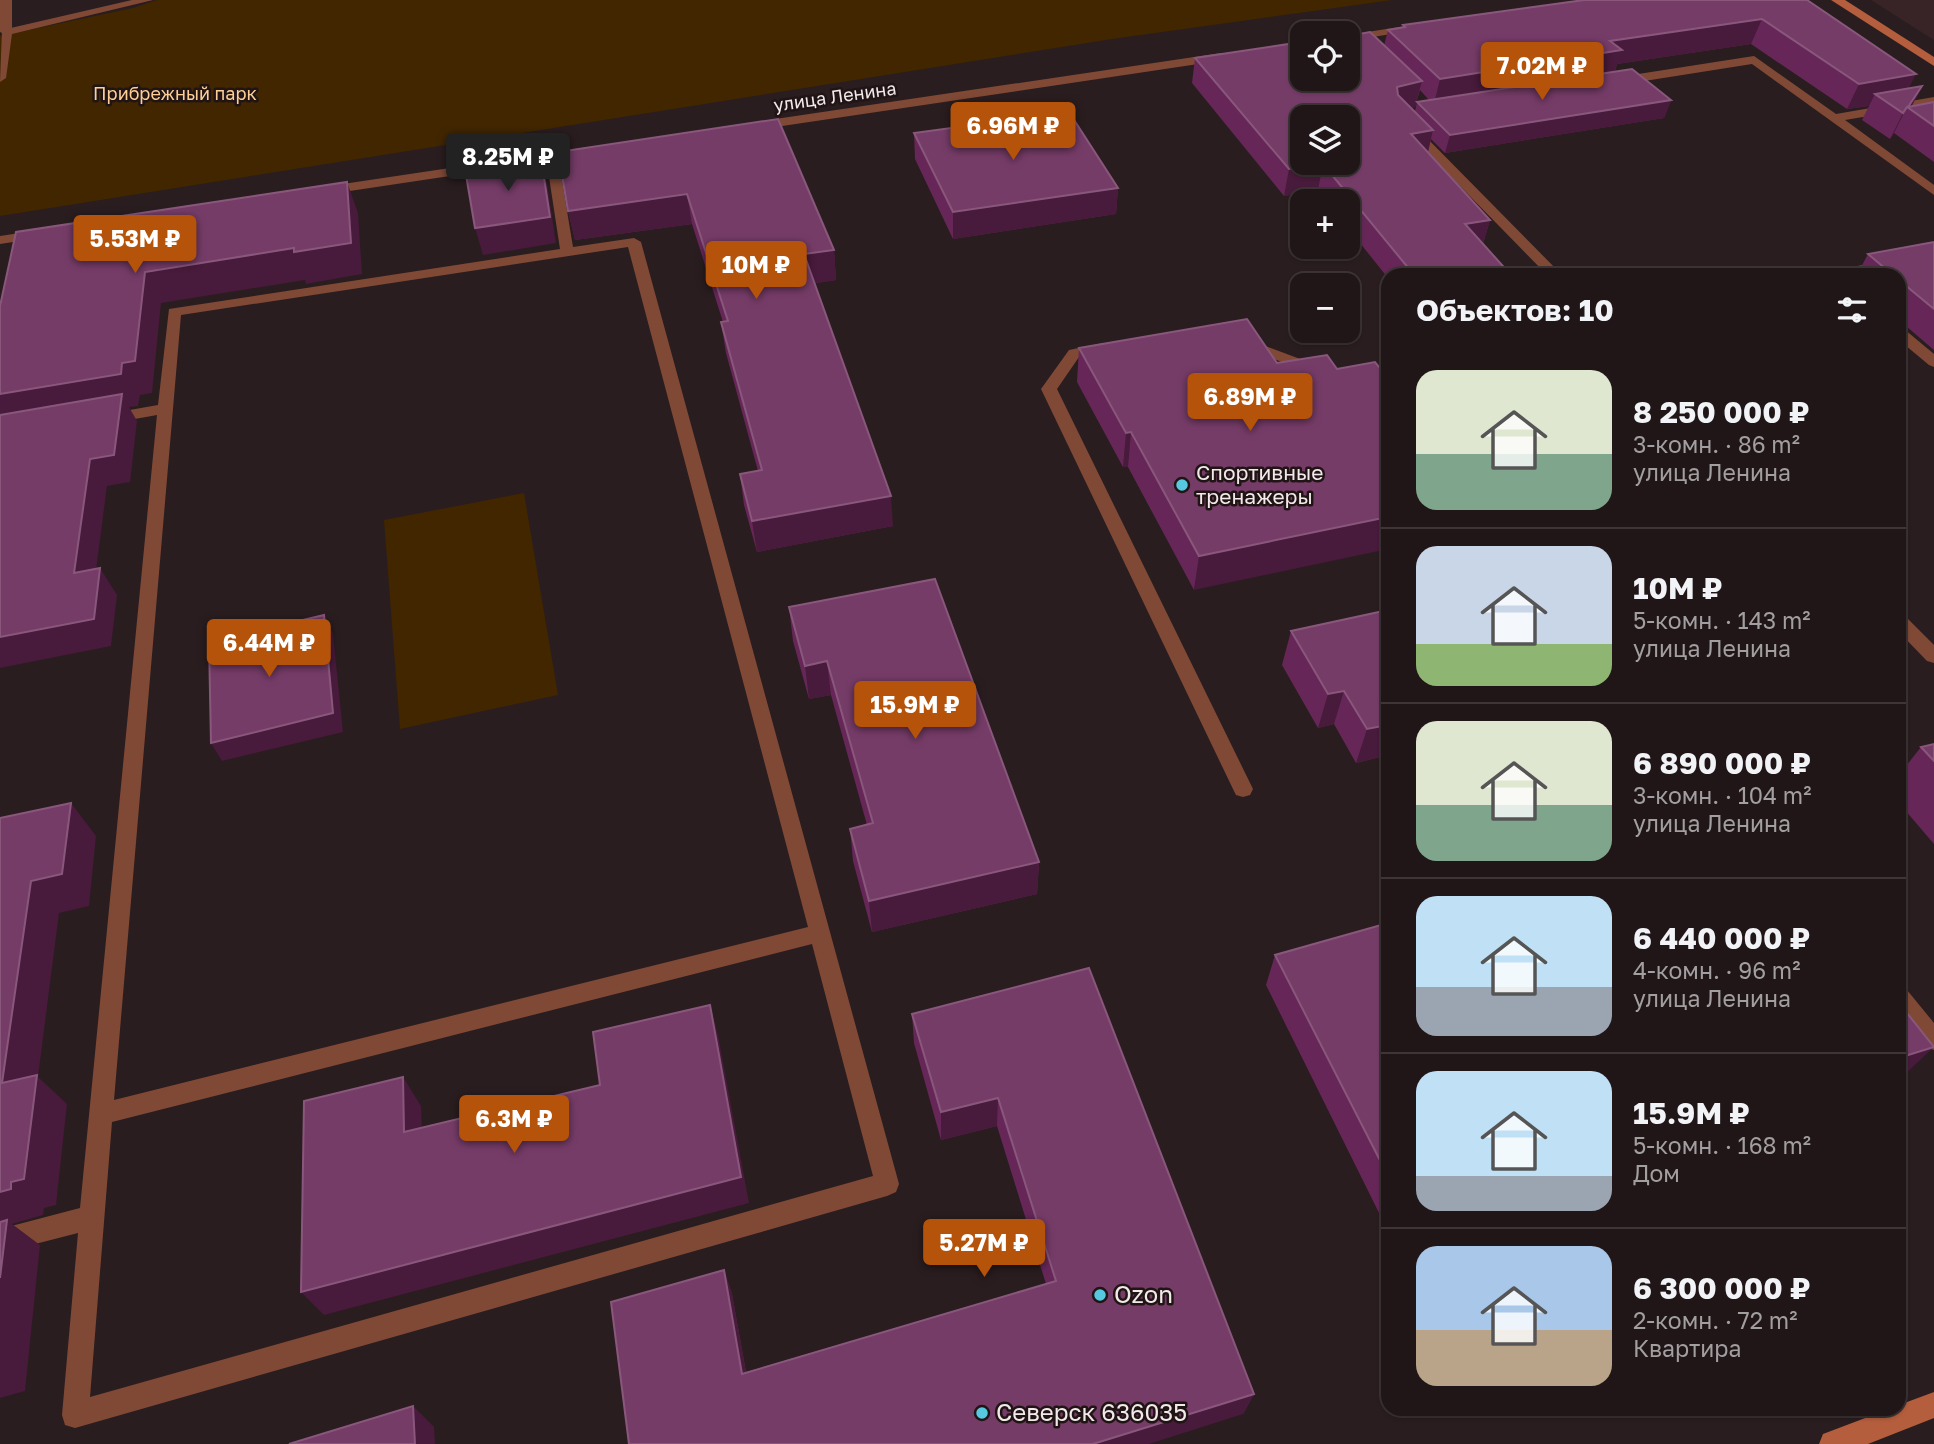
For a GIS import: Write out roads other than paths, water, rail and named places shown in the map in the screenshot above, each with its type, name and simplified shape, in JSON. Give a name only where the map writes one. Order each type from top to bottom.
[{"type":"main road","points":[[1837,0],[1934,62]]},
{"type":"main road","points":[[1906,1416],[1934,1405]]},
{"type":"main road","points":[[1833,1444],[1906,1416]]},
{"type":"street","points":[[0,78],[6,32],[6,0]]},
{"type":"street","points":[[6,32],[147,0]]},
{"type":"street","points":[[1360,39],[1420,27]]},
{"type":"street","name":"улица Ленина","points":[[743,128],[1234,55]]},
{"type":"street","points":[[1605,83],[1754,60],[1934,191]]},
{"type":"street","points":[[1836,118],[1934,101]]},
{"type":"street","points":[[1398,116],[1548,268]]},
{"type":"street","points":[[303,194],[593,150]]},
{"type":"street","points":[[552,157],[567,252]]},
{"type":"street","points":[[0,240],[55,232]]},
{"type":"street","points":[[634,242],[887,1184],[75,1415],[174,312],[567,252],[634,242]]},
{"type":"street","points":[[1906,338],[1934,362]]},
{"type":"street","points":[[1234,339],[1324,373]]},
{"type":"street","points":[[1115,346],[1074,353],[1049,389],[1244,789]]},
{"type":"street","points":[[96,421],[165,409]]},
{"type":"street","points":[[1906,628],[1933,654]]},
{"type":"street","points":[[101,1114],[820,933]]},
{"type":"street","points":[[1906,1006],[1934,1040]]},
{"type":"street","points":[[0,1241],[92,1217]]},
{"type":"lane","points":[[1868,268],[1934,255]]},
{"type":"place","name":"Спортивные тренажеры","points":[[1182,485]]},
{"type":"place","name":"Ozon","points":[[1100,1295]]},
{"type":"place","name":"Северск 636035","points":[[982,1413]]},
{"type":"park label","name":"Прибрежный парк","points":[[175,94]]}]
